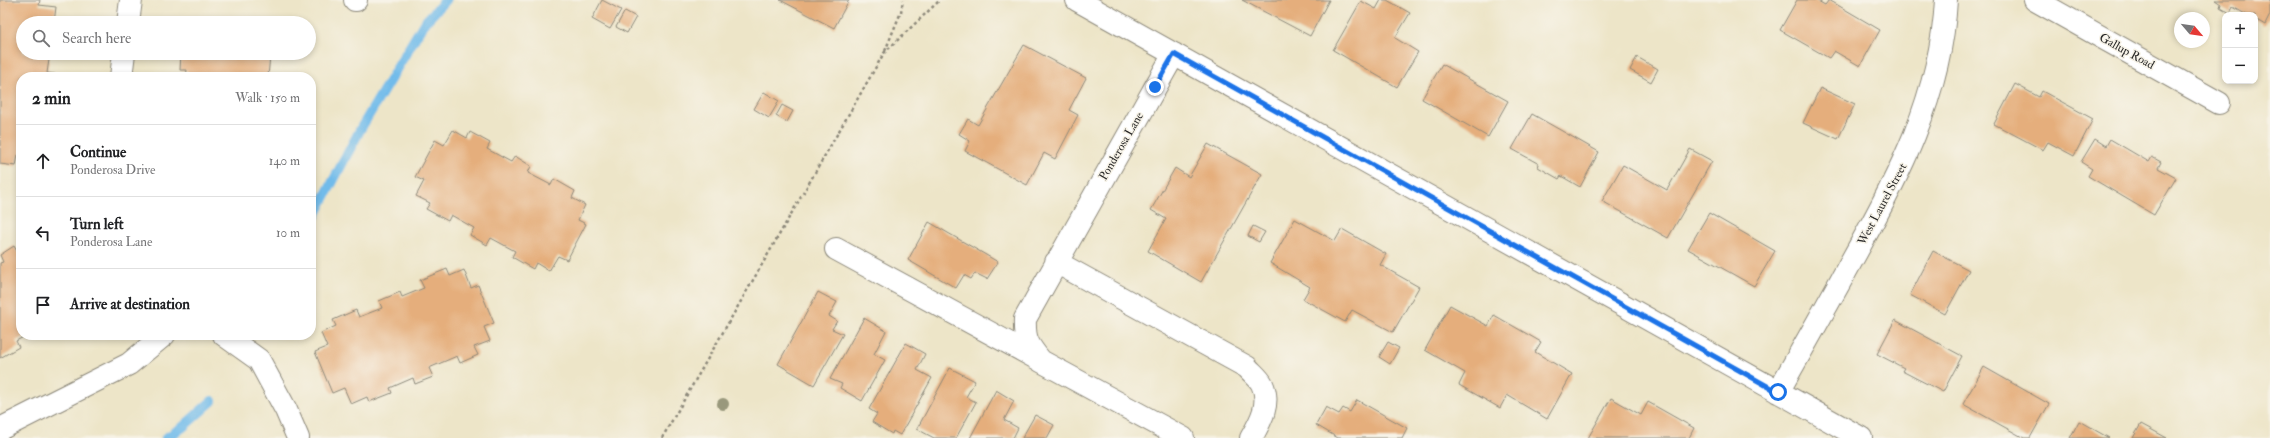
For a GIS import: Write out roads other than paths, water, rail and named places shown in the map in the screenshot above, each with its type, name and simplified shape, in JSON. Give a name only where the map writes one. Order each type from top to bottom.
[{"type":"street","points":[[129,16],[131,0]]},
{"type":"street","points":[[1076,0],[1861,438]]},
{"type":"street","name":"West Laurel Street","points":[[1778,392],[1889,194],[1906,158],[1920,122],[1931,84],[1940,46],[1946,0]]},
{"type":"street","name":"Gallup Road","points":[[2035,0],[2220,103]]},
{"type":"street","name":"Ponderosa Lane","points":[[1041,361],[1029,346],[1024,335],[1025,319],[1174,54]]},
{"type":"street","points":[[121,72],[123,60]]},
{"type":"street","points":[[836,249],[1183,438]]},
{"type":"street","points":[[1056,262],[1247,367],[1262,383],[1266,401],[1262,419],[1251,438]]},
{"type":"street","points":[[0,429],[129,364],[158,340]]},
{"type":"street","points":[[231,340],[259,360],[286,410],[298,438]]},
{"type":"waterway","points":[[316,214],[361,128],[424,23],[446,0]]},
{"type":"waterway","points":[[166,438],[183,427],[212,401]]}]
